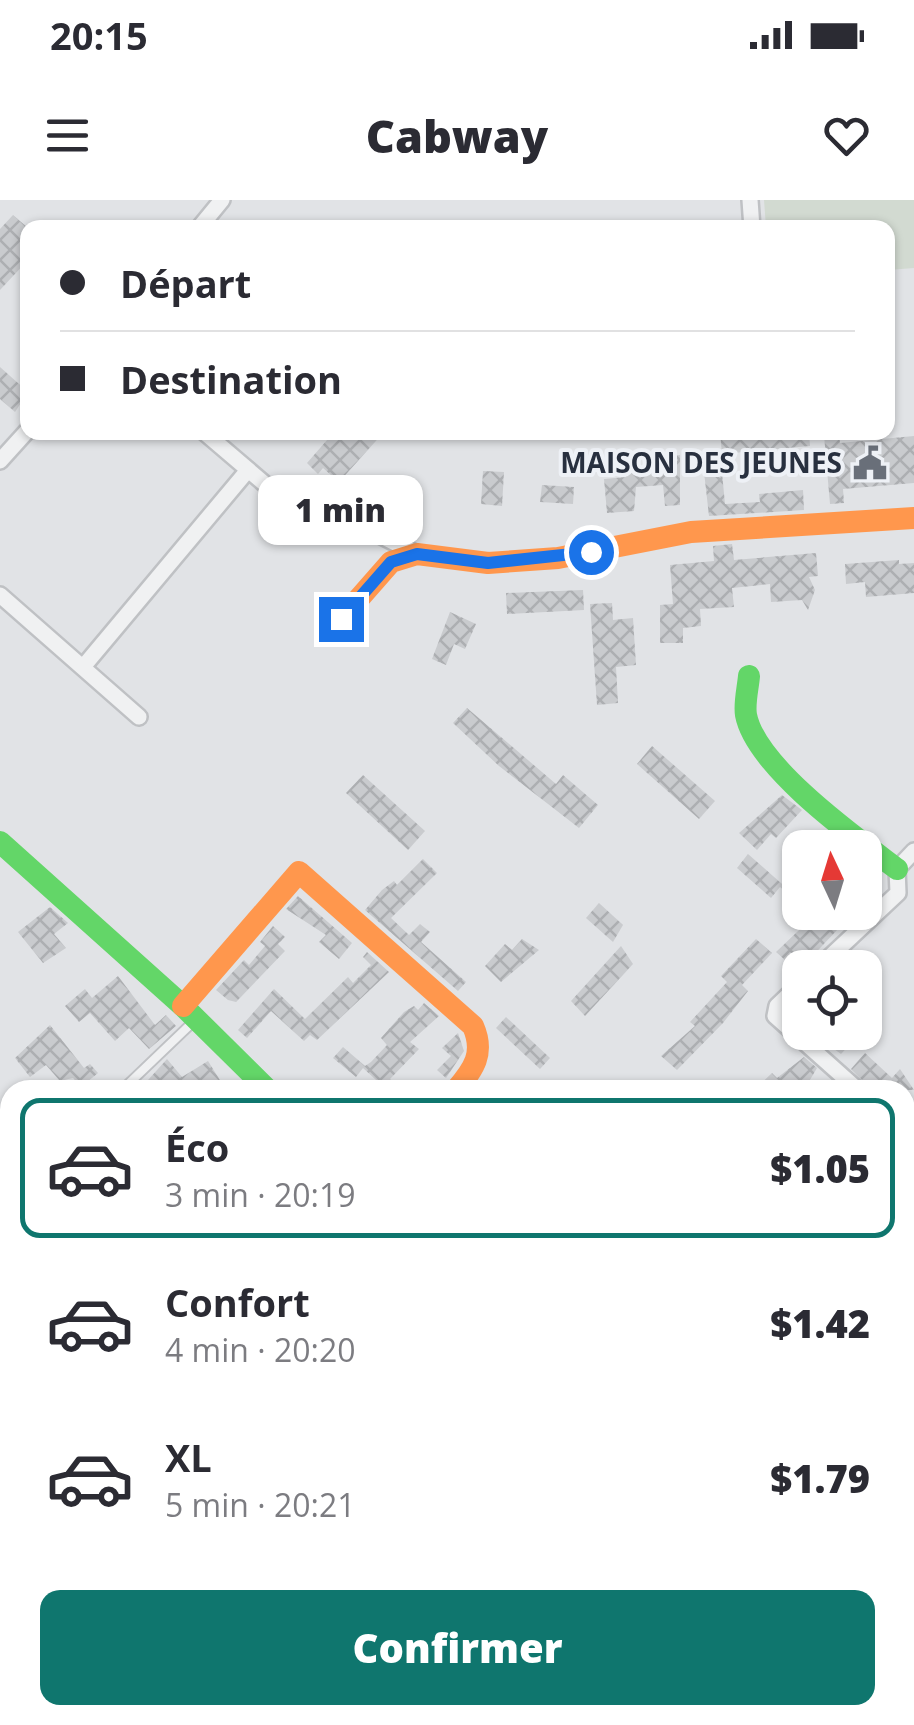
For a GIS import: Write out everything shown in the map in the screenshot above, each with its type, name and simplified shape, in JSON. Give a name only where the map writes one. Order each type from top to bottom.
[{"type":"street","points":[[206,220],[222,200]]},
{"type":"street","points":[[213,440],[273,490],[362,526],[417,554],[488,563],[558,558],[692,532],[914,518]]},
{"type":"street","points":[[82,667],[248,470]]},
{"type":"street","points":[[341,619],[391,562],[417,554]]},
{"type":"street","points":[[0,595],[139,717]]},
{"type":"street","points":[[749,676],[746,718],[764,751],[853,837],[897,869]]},
{"type":"street","points":[[0,842],[190,1012],[258,1080]]},
{"type":"street","points":[[837,950],[898,893],[897,869],[914,852]]},
{"type":"street","points":[[190,1012],[300,872],[474,1026],[481,1040],[479,1063],[465,1080]]},
{"type":"street","points":[[782,1000],[776,1006],[776,1016],[782,1021]]},
{"type":"street","points":[[814,1050],[847,1080]]},
{"type":"lane","points":[[131,1080],[190,1012]]},
{"type":"shaded area","points":[[764,200],[914,200],[914,268],[895,269],[895,220],[765,220]]},
{"type":"building","points":[[13,215],[20,221],[20,269],[0,290],[0,229]]},
{"type":"building","points":[[0,367],[20,385],[20,404],[15,412],[0,399]]},
{"type":"building","name":"MAISON DES JEUNES","points":[[914,436],[914,483],[843,489],[844,503],[830,504],[824,440],[840,443]]},
{"type":"building","points":[[327,440],[377,440],[339,482],[323,468],[318,474],[307,463]]},
{"type":"building","points":[[721,440],[810,440],[810,446],[722,454]]},
{"type":"building","points":[[680,455],[680,505],[665,506],[663,485],[636,487],[634,511],[607,513],[604,479],[626,477],[625,468],[655,466],[655,457]]},
{"type":"building","points":[[721,462],[725,504],[760,502],[759,494],[803,490],[804,510],[709,516],[703,463]]},
{"type":"building","points":[[483,471],[504,472],[502,506],[481,504]]},
{"type":"building","points":[[542,485],[574,487],[573,504],[540,502]]},
{"type":"building","points":[[732,544],[734,560],[816,553],[818,576],[809,577],[815,590],[808,610],[802,600],[771,602],[770,584],[732,588],[734,607],[700,609],[701,626],[683,628],[683,643],[660,643],[660,605],[673,604],[670,565],[714,561],[713,546]]},
{"type":"building","points":[[899,560],[899,564],[914,563],[914,593],[866,597],[865,582],[846,584],[845,564]]},
{"type":"building","points":[[583,590],[584,610],[507,614],[506,593]]},
{"type":"building","points":[[612,603],[613,620],[633,618],[636,665],[616,667],[618,703],[597,705],[590,604]]},
{"type":"building","points":[[450,612],[476,624],[465,649],[454,644],[446,665],[432,659]]},
{"type":"building","points":[[467,708],[556,784],[563,775],[598,805],[579,828],[499,766],[453,723]]},
{"type":"building","points":[[652,746],[715,801],[699,819],[637,764]]},
{"type":"building","points":[[363,775],[425,831],[408,850],[346,793]]},
{"type":"building","points":[[782,795],[802,810],[776,838],[771,834],[757,850],[739,833]]},
{"type":"building","points":[[748,854],[782,884],[782,889],[771,898],[737,868]]},
{"type":"building","points":[[423,859],[437,873],[391,918],[409,935],[420,924],[430,932],[421,942],[466,982],[458,991],[365,910],[382,890],[394,881],[397,885]]},
{"type":"building","points":[[298,896],[352,943],[339,959],[319,942],[326,935],[286,909]]},
{"type":"building","points":[[599,903],[623,925],[613,942],[586,918]]},
{"type":"building","points":[[50,907],[68,923],[54,934],[66,948],[43,963],[18,932]]},
{"type":"building","points":[[273,926],[285,937],[278,944],[285,951],[236,1002],[228,1000],[216,990],[244,960],[249,965],[265,946],[260,942]]},
{"type":"building","points":[[799,930],[837,930],[818,950],[782,950],[782,957],[776,952]]},
{"type":"building","points":[[522,939],[539,950],[501,982],[485,966],[505,944],[512,950]]},
{"type":"building","points":[[756,939],[772,953],[742,985],[748,991],[723,1023],[677,1070],[661,1056],[695,1026],[690,1022],[727,982],[721,976]]},
{"type":"building","points":[[621,946],[633,964],[585,1016],[571,1001]]},
{"type":"building","points":[[367,952],[389,972],[317,1040],[310,1035],[304,1041],[271,1011],[247,1038],[238,1030],[274,989],[305,1019],[348,977],[353,983],[371,965],[363,957]]},
{"type":"building","points":[[118,976],[155,1025],[166,1015],[176,1026],[149,1049],[129,1028],[115,1041],[90,1013],[79,1022],[65,1006],[85,989],[92,998]]},
{"type":"building","points":[[424,1003],[439,1016],[410,1042],[419,1049],[391,1080],[376,1080],[363,1068],[356,1077],[333,1058],[343,1047],[365,1066],[387,1045],[381,1038],[404,1012],[414,1006],[418,1010]]},
{"type":"building","points":[[506,1017],[550,1058],[540,1069],[496,1028]]},
{"type":"building","points":[[50,1025],[84,1068],[90,1064],[98,1073],[90,1080],[59,1080],[46,1065],[30,1077],[15,1058]]},
{"type":"building","points":[[458,1033],[464,1051],[446,1078],[437,1070],[451,1056],[442,1048]]},
{"type":"building","points":[[865,1053],[892,1078],[900,1069],[907,1080],[862,1080],[851,1069]]},
{"type":"building","points":[[804,1057],[817,1068],[810,1080],[765,1080],[772,1073],[777,1078]]},
{"type":"building","points":[[167,1059],[182,1077],[208,1061],[220,1080],[148,1080]]},
{"type":"traffic: fast","points":[[749,676],[746,715],[768,757],[810,800],[897,869]]},
{"type":"traffic: fast","points":[[0,842],[183,1006],[258,1080]]},
{"type":"traffic: slow","points":[[341,619],[391,562],[417,554],[488,563],[558,558],[691,532],[914,518]]},
{"type":"traffic: slow","points":[[183,1006],[299,872],[473,1026],[478,1053],[464,1080]]},
{"type":"place","name":"MAISON DES JEUNES","points":[[870,463]]},
{"type":"route","points":[[341,619],[391,562],[417,554],[488,563],[591,552]]}]
